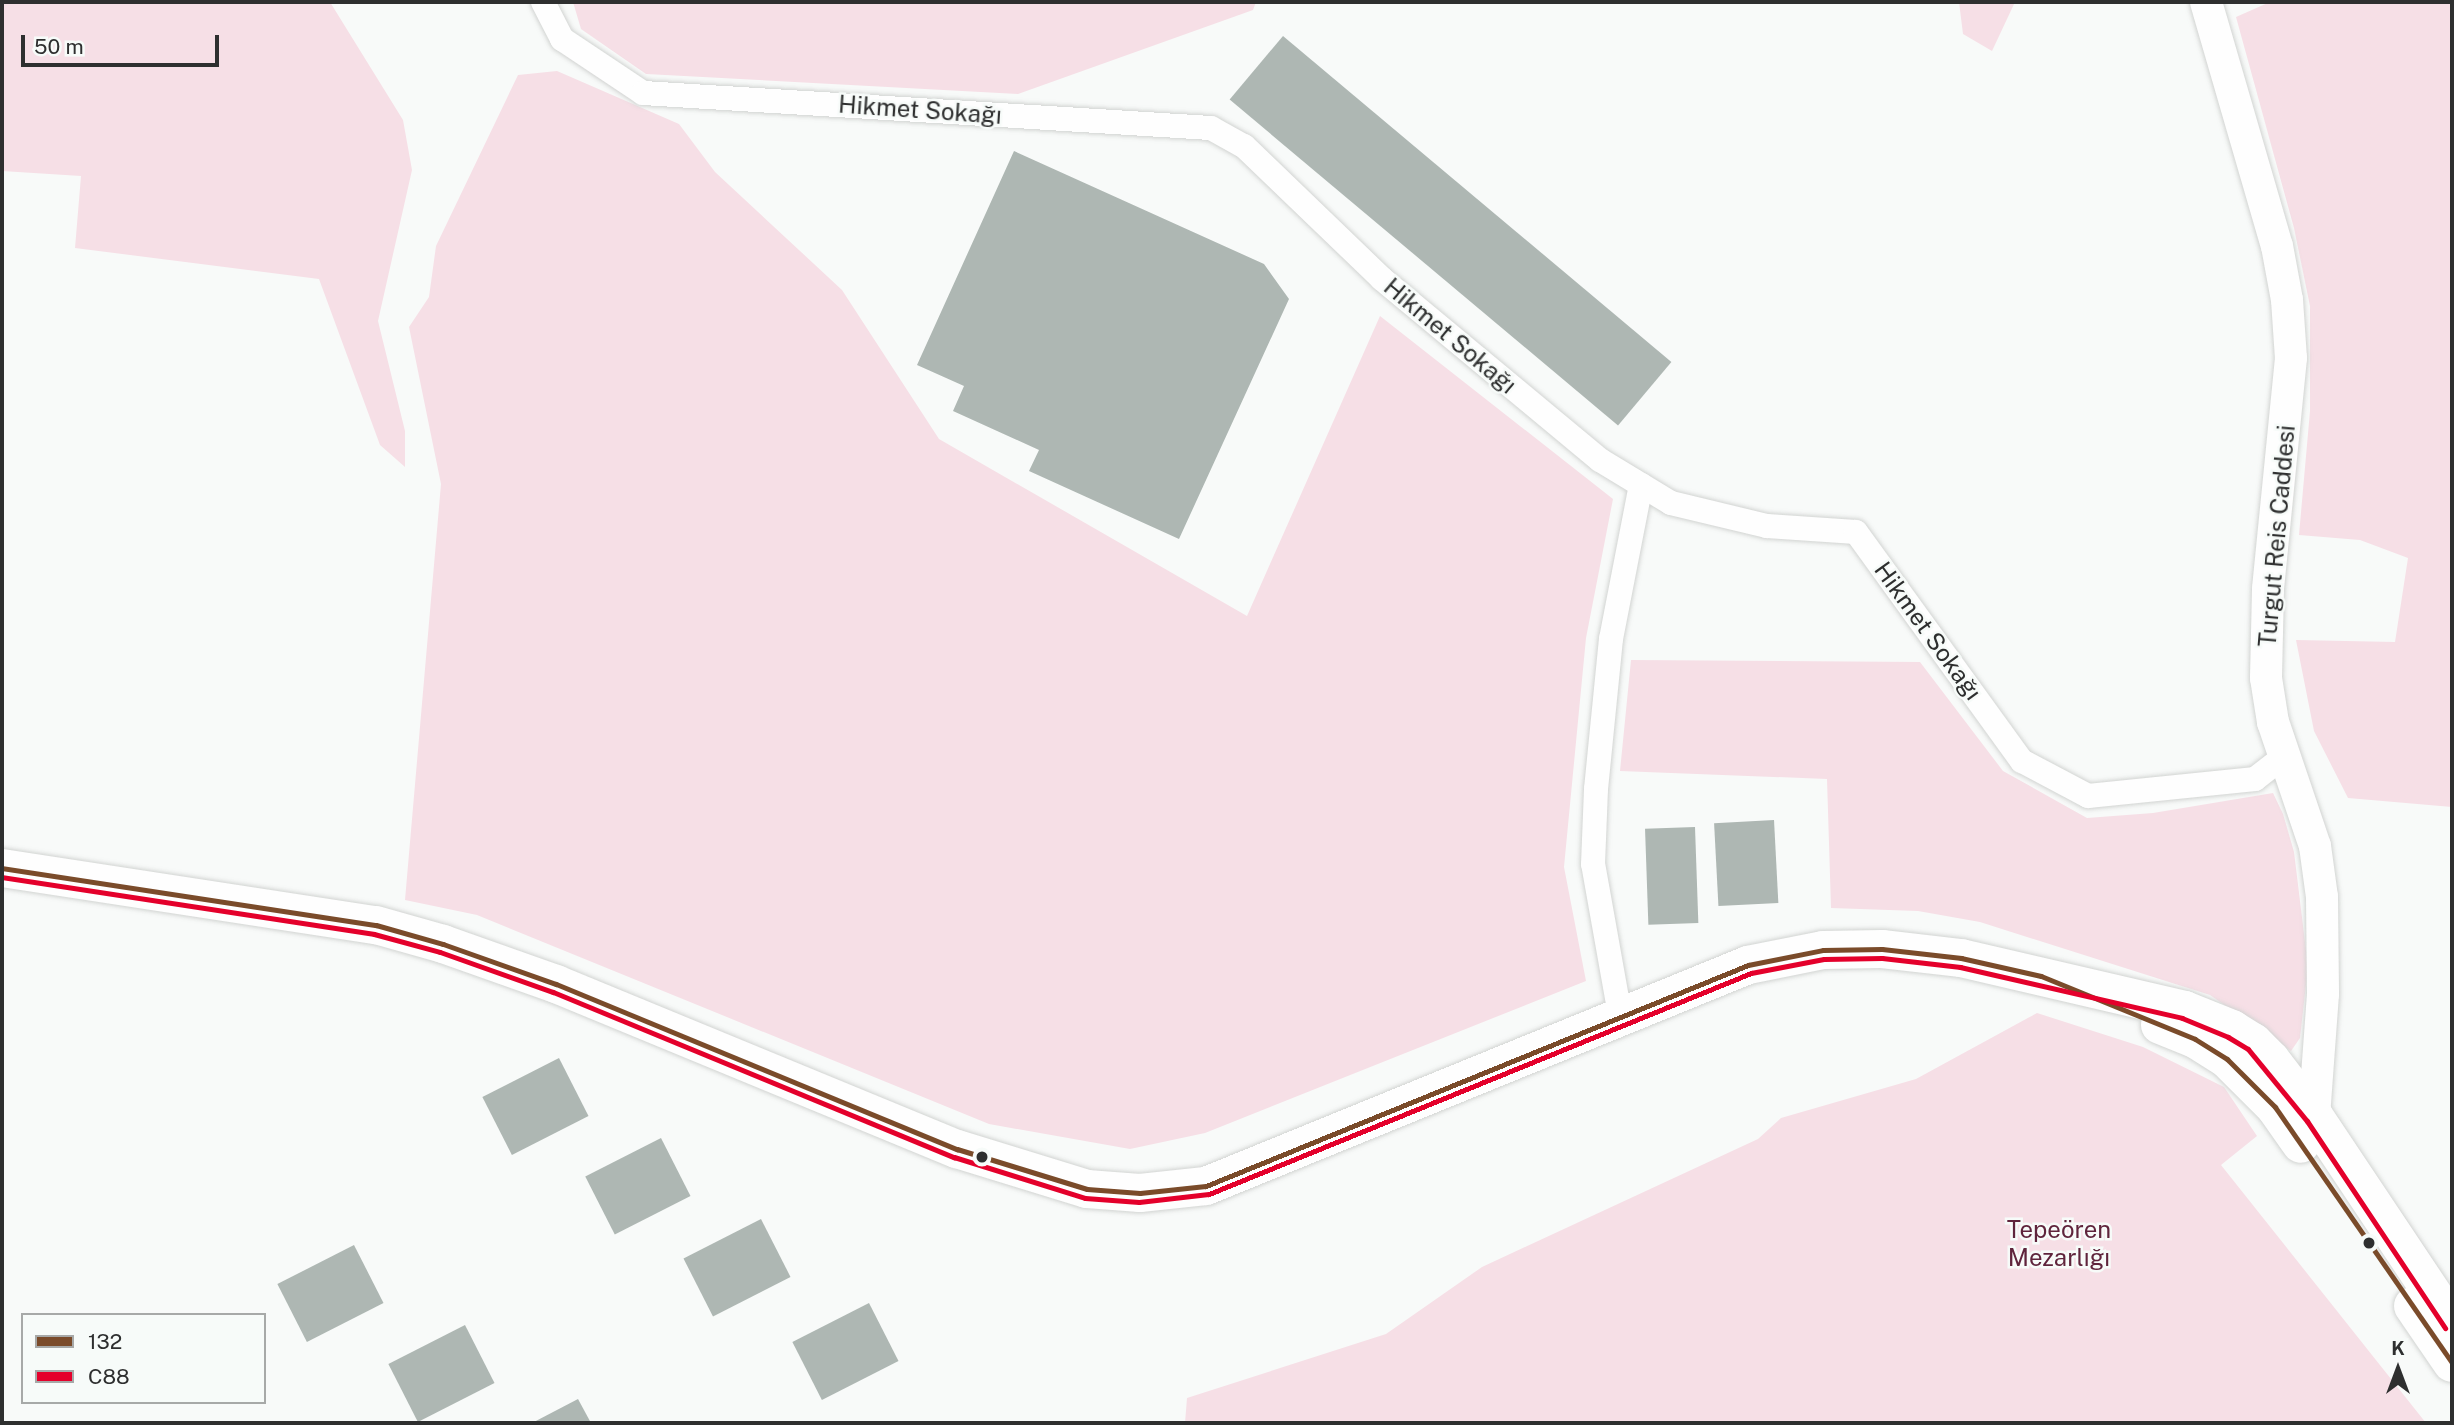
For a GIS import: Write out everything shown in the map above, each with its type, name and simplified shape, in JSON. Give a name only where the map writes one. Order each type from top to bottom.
[{"type":"main road","points":[[2,868],[376,925],[430,940],[556,984],[957,1149],[1087,1189],[1140,1193],[1206,1186],[1748,965],[1823,950],[1882,949],[1961,958],[2185,1010],[2232,1029],[2271,1060],[2314,1116],[2452,1323]]},
{"type":"main road","points":[[2042,976],[2195,1039],[2227,1059],[2250,1080],[2275,1107],[2452,1363]]},
{"type":"street","name":"Hikmet Sokağı","points":[[543,2],[562,40],[643,93],[1211,128],[1244,146],[1413,305],[1600,460],[1671,503],[1767,526],[1856,532],[2022,761],[2088,796],[2255,779],[2283,757]]},
{"type":"street","name":"Turgut Reis Caddesi","points":[[2206,2],[2277,246],[2287,300],[2291,358],[2288,406],[2265,639],[2273,722],[2315,846],[2322,897],[2323,994],[2314,1116]]},
{"type":"street","points":[[1620,1015],[1593,864],[1596,789],[1611,639],[1641,485]]},
{"type":"green space","points":[[2,2],[330,2],[403,120],[412,170],[378,321],[405,431],[405,467],[380,445],[319,279],[75,248],[81,176],[2,171]]},
{"type":"green space","points":[[573,2],[1256,2],[1253,10],[1018,94],[646,74],[581,29]]},
{"type":"green space","points":[[1959,2],[2015,2],[1992,51],[1963,34]]},
{"type":"green space","points":[[2270,2],[2452,2],[2452,807],[2348,798],[2314,731],[2296,640],[2395,642],[2408,558],[2360,540],[2299,535],[2310,411],[2310,306],[2294,228],[2236,17]]},
{"type":"green space","points":[[557,71],[679,124],[715,172],[842,290],[939,439],[1247,616],[1380,316],[1613,499],[1586,638],[1564,867],[1586,981],[1205,1133],[1130,1149],[989,1124],[477,915],[405,900],[441,484],[409,327],[429,297],[436,246],[518,75]]},
{"type":"green space","points":[[1631,660],[1920,662],[2003,771],[2087,818],[2153,813],[2273,793],[2283,814],[2294,852],[2308,967],[2300,1038],[2291,1051],[2210,995],[1980,922],[1918,911],[1831,908],[1827,779],[1620,771]]},
{"type":"green space","name":"Tepeören Mezarlığı","points":[[2037,1013],[2143,1047],[2224,1087],[2257,1136],[2221,1165],[2426,1423],[1185,1423],[1187,1398],[1386,1334],[1482,1267],[1758,1139],[1781,1118],[1916,1079]]},
{"type":"building","points":[[1283,36],[1671,362],[1618,425],[1230,100]]},
{"type":"building","points":[[1014,151],[1264,264],[1289,299],[1179,539],[1029,471],[1039,450],[953,411],[964,386],[917,365]]},
{"type":"building","points":[[1774,820],[1778,903],[1718,906],[1714,823]]},
{"type":"building","points":[[1695,827],[1698,923],[1648,925],[1645,829]]},
{"type":"building","points":[[559,1058],[589,1116],[512,1155],[482,1097]]},
{"type":"building","points":[[661,1138],[691,1196],[615,1235],[585,1177]]},
{"type":"building","points":[[761,1219],[791,1277],[713,1316],[683,1258]]},
{"type":"building","points":[[354,1245],[384,1303],[307,1342],[277,1284]]},
{"type":"building","points":[[869,1303],[899,1361],[822,1400],[792,1342]]},
{"type":"building","points":[[465,1325],[495,1383],[418,1422],[388,1364]]},
{"type":"building","points":[[578,1399],[591,1423],[532,1423]]},
{"type":"transit line","name":"132","points":[[2,868],[376,925],[443,944],[556,984],[957,1149],[1087,1189],[1140,1193],[1206,1186],[1748,965],[1823,950],[1882,949],[1961,958],[2041,976],[2195,1039],[2227,1059],[2275,1107],[2452,1363]]},
{"type":"transit line","name":"C88","points":[[2,877],[374,934],[440,952],[553,992],[954,1157],[1085,1198],[1139,1202],[1209,1194],[1751,973],[1824,959],[1882,958],[1960,967],[2182,1018],[2228,1037],[2248,1049],[2307,1121],[2445,1328]]}]
